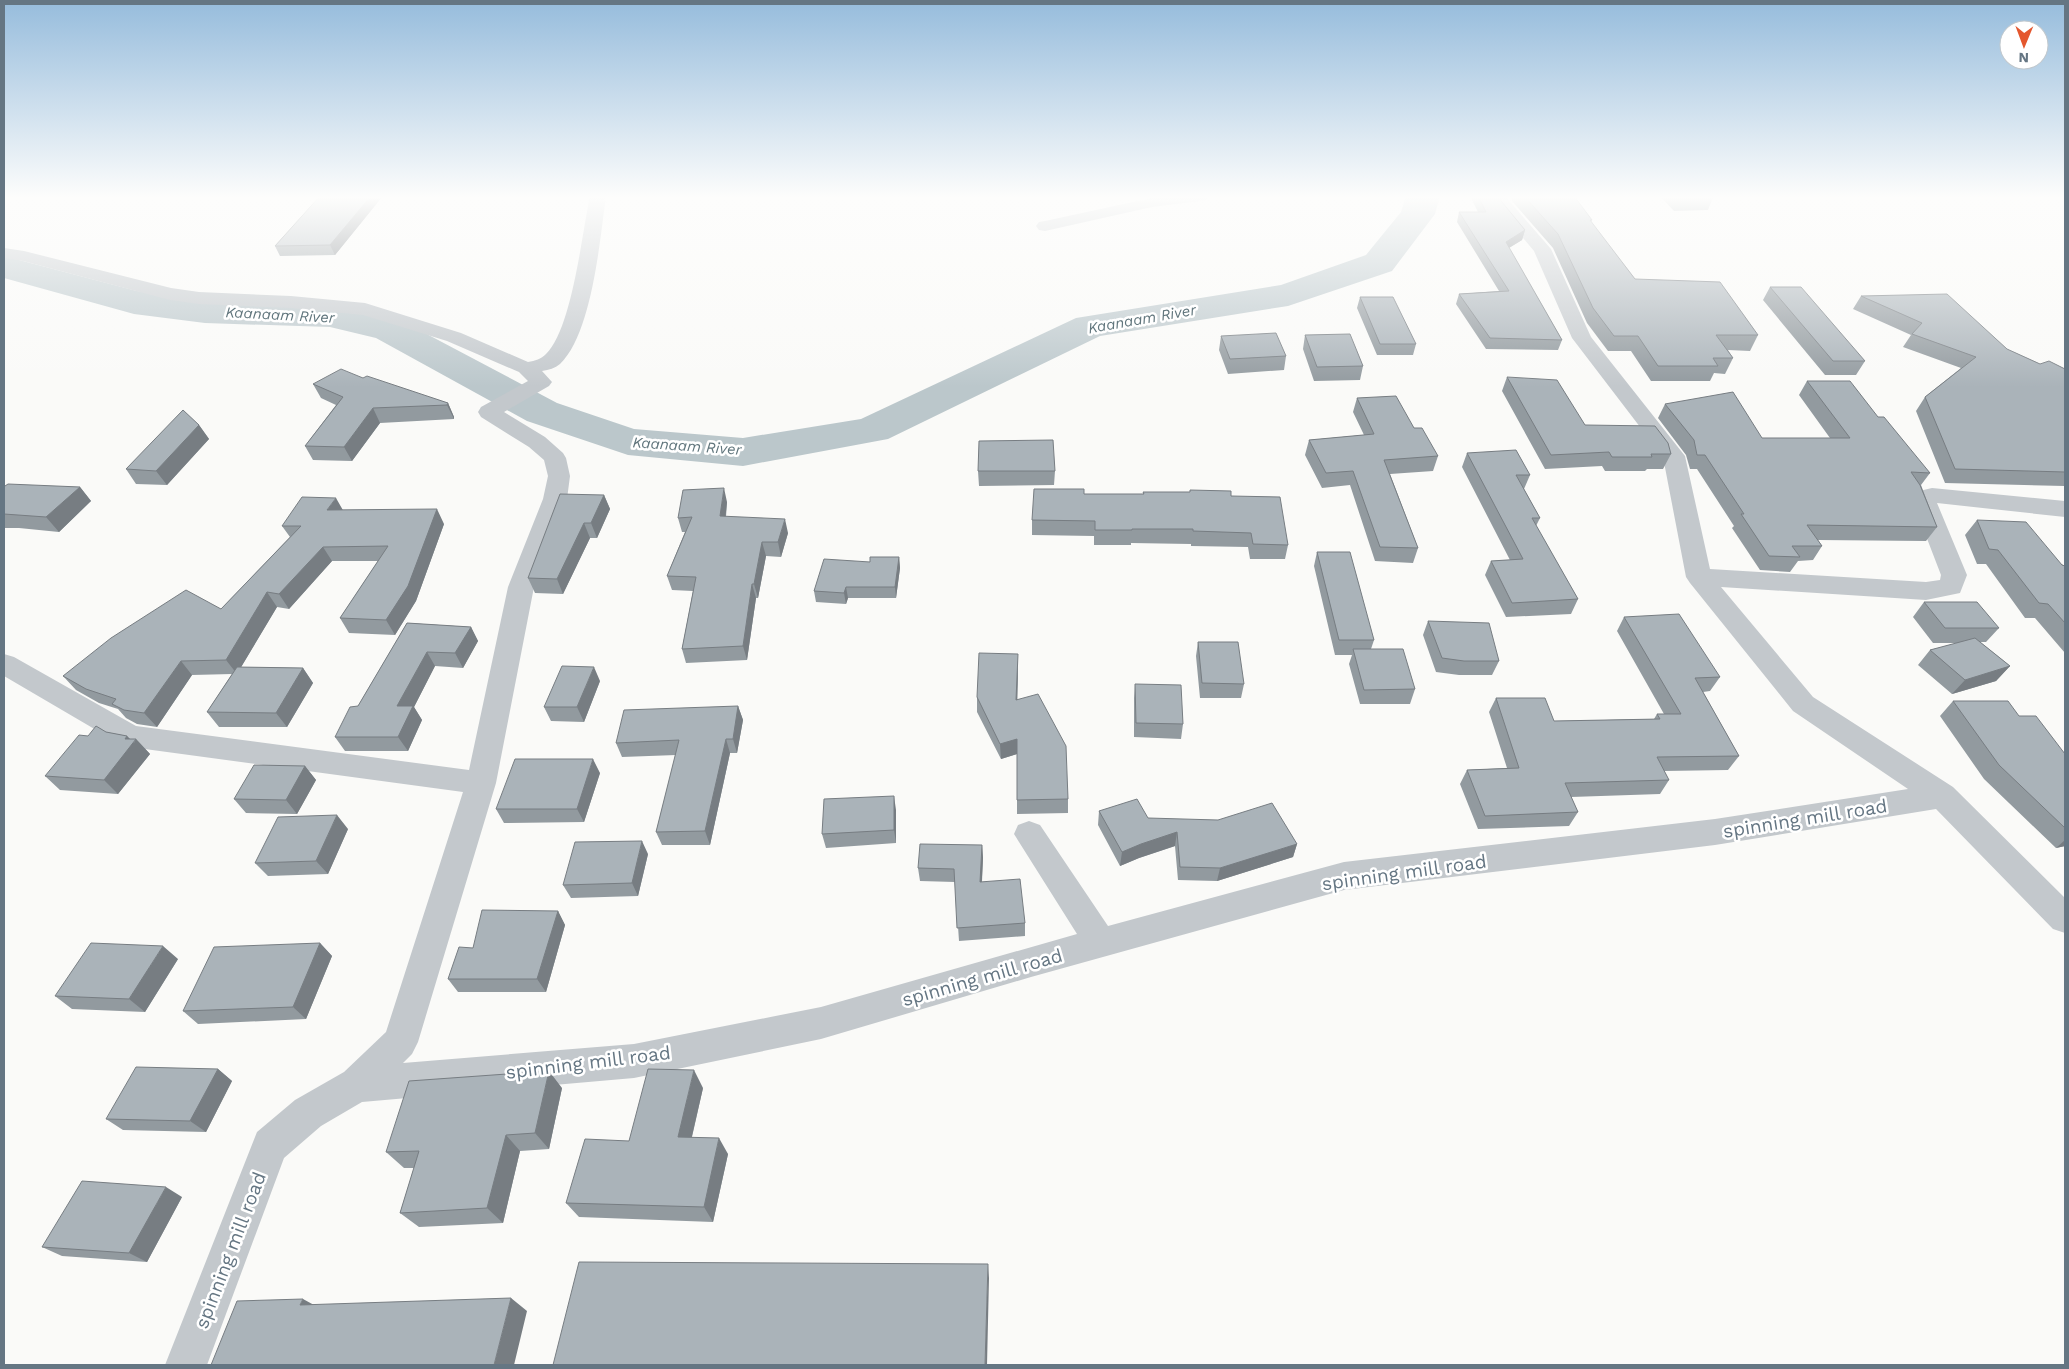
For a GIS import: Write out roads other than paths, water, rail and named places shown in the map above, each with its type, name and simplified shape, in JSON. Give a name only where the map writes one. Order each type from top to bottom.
[{"type":"street","points":[[39,260],[170,294],[199,298],[291,302],[365,309],[454,337],[526,368],[542,382],[489,412],[538,442],[555,458],[559,476],[554,499],[521,586],[481,783],[400,1042],[357,1085]]},
{"type":"street","points":[[526,368],[545,364],[553,359],[560,349],[577,309],[586,260]]},
{"type":"street","points":[[1547,260],[1582,338],[1674,456],[1699,577],[1802,704],[1942,796],[2039,895],[2065,918]]},
{"type":"street","points":[[1699,577],[1926,592],[1951,587],[1954,574],[1923,497],[1932,495],[2065,509]]},
{"type":"street","points":[[4,664],[130,736],[481,783]]},
{"type":"street","name":"spinning mill road","points":[[186,1365],[270,1145],[308,1113],[357,1085],[634,1061],[821,1023],[1344,876],[1715,832],[1942,796]]},
{"type":"street","points":[[1030,834],[1101,943]]},
{"type":"waterway","name":"Kaanaam River","points":[[4,267],[134,302],[205,311],[331,315],[390,330],[542,412],[628,442],[743,452],[872,430],[1090,326],[1288,295],[1379,263],[1381,260]]}]
